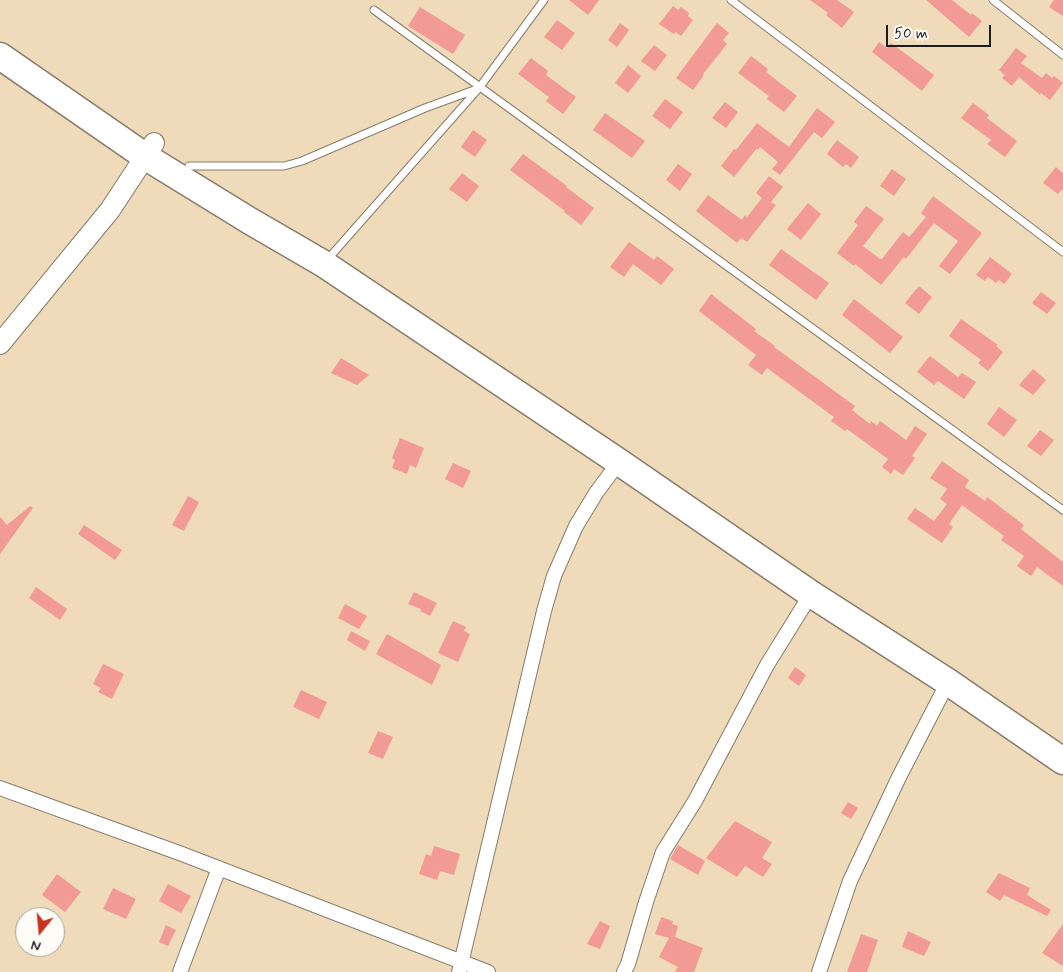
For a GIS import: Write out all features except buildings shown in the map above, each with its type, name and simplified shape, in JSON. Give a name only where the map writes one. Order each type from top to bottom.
[{"type":"highway","points":[[0,41],[150,150],[188,166],[256,211],[324,264]]},
{"type":"highway","points":[[0,56],[150,150],[324,264],[619,462],[810,594],[948,682],[1063,761]]},
{"type":"street","points":[[0,344],[110,210],[150,150]]},
{"type":"street","points":[[460,966],[541,620],[554,576],[576,526],[596,493],[619,462]]},
{"type":"street","points":[[624,972],[662,852],[695,800],[766,665],[810,594]]},
{"type":"street","points":[[818,970],[850,881],[899,777],[948,682]]},
{"type":"street","points":[[0,788],[219,868],[460,966],[488,972]]},
{"type":"street","points":[[180,972],[219,868]]},
{"type":"lane","points":[[324,264],[479,88],[544,0]]},
{"type":"lane","points":[[731,0],[1063,252]]},
{"type":"lane","points":[[993,0],[1063,55]]},
{"type":"lane","points":[[374,10],[1063,510]]},
{"type":"lane","points":[[188,166],[284,166],[302,161],[425,108],[479,88]]}]
